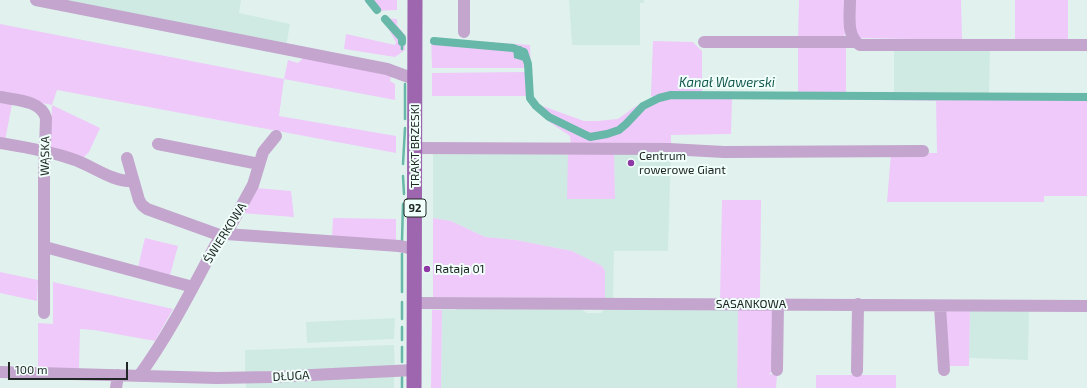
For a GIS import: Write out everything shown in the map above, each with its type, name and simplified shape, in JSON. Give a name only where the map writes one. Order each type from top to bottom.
[{"type":"main road","name":"TRAKT BRZESKI","points":[[414,388],[415,0]]},
{"type":"street","points":[[36,0],[387,69],[414,79]]},
{"type":"street","points":[[464,0],[464,32]]},
{"type":"street","points":[[850,0],[851,34],[855,42]]},
{"type":"street","points":[[704,42],[855,42],[860,45],[1087,45]]},
{"type":"street","name":"WĄSKA","points":[[0,97],[34,105],[42,110],[46,118],[44,151],[44,314]]},
{"type":"street","name":"ŚWIERKOWA","points":[[139,376],[153,357],[216,244],[224,235],[253,185],[263,152],[276,136]]},
{"type":"street","points":[[0,143],[44,151],[74,159],[119,180],[133,181]]},
{"type":"street","points":[[158,144],[259,164]]},
{"type":"street","points":[[415,148],[669,149],[724,152],[923,151]]},
{"type":"street","points":[[127,158],[139,200],[147,209],[224,235],[399,246],[415,249]]},
{"type":"street","points":[[45,247],[192,287]]},
{"type":"street","name":"SASANKOWA","points":[[414,303],[1087,306]]},
{"type":"street","points":[[777,370],[778,304]]},
{"type":"street","points":[[856,371],[858,304]]},
{"type":"street","points":[[940,306],[944,370]]},
{"type":"street","name":"DŁUGA","points":[[0,372],[217,378],[414,370]]},
{"type":"street","points":[[116,388],[118,375]]},
{"type":"shaded area","points":[[45,0],[241,0],[239,13],[290,24],[286,46]]},
{"type":"shaded area","points":[[364,0],[397,0],[397,10],[374,11]]},
{"type":"shaded area","points":[[569,0],[644,0],[644,3],[640,3],[640,45],[572,45]]},
{"type":"shaded area","points":[[799,0],[846,0],[846,33],[841,39],[798,38]]},
{"type":"shaded area","points":[[854,0],[961,0],[962,40],[859,38],[855,33]]},
{"type":"shaded area","points":[[1015,0],[1068,0],[1068,40],[1015,41]]},
{"type":"shaded area","points":[[382,18],[397,19],[397,25],[405,35],[405,50],[395,57],[344,49],[346,34],[395,45],[396,42]]},
{"type":"shaded area","points":[[0,24],[284,79],[279,116],[396,136],[396,153],[57,90],[52,105],[0,95]]},
{"type":"shaded area","points":[[431,38],[530,45],[532,96],[537,104],[584,121],[618,119],[636,106],[654,97],[651,96],[653,41],[693,42],[702,51],[702,92],[798,92],[798,46],[846,46],[846,92],[1087,94],[1087,196],[1044,196],[1044,202],[887,202],[891,153],[937,153],[936,101],[732,98],[731,134],[671,135],[671,145],[571,146],[570,136],[548,121],[528,100],[528,96],[432,96],[432,73],[527,72],[526,68],[432,68]]},
{"type":"shaded area","points":[[521,46],[526,55],[524,61],[514,58],[513,47]]},
{"type":"shaded area","points":[[894,47],[990,47],[989,93],[894,93]]},
{"type":"shaded area","points":[[304,57],[391,76],[390,81],[395,84],[395,100],[284,79],[288,60],[298,63]]},
{"type":"shaded area","points":[[0,102],[12,104],[5,141],[0,140]]},
{"type":"shaded area","points":[[52,105],[100,128],[89,152],[82,159],[50,151]]},
{"type":"shaded area","points":[[614,151],[671,152],[668,251],[614,251],[613,298],[605,298],[605,271],[602,266],[572,251],[516,240],[485,237],[451,221],[433,218],[433,152],[568,152],[615,199]]},
{"type":"shaded area","points":[[614,151],[615,199],[567,199],[568,152]]},
{"type":"shaded area","points":[[256,188],[291,191],[294,217],[241,213]]},
{"type":"shaded area","points":[[722,200],[761,200],[760,300],[720,299]]},
{"type":"shaded area","points":[[333,218],[396,219],[396,244],[332,239]]},
{"type":"shaded area","points":[[433,218],[451,221],[485,237],[516,240],[572,251],[602,266],[605,271],[605,298],[433,297]]},
{"type":"shaded area","points":[[145,238],[178,246],[170,275],[138,267]]},
{"type":"shaded area","points":[[0,272],[38,280],[37,301],[0,293]]},
{"type":"shaded area","points":[[53,282],[173,309],[155,341],[94,330],[80,329],[79,369],[37,368],[38,323],[53,324]]},
{"type":"shaded area","points":[[458,306],[577,306],[587,313],[601,313],[606,306],[738,308],[737,388],[441,388],[442,310],[456,310]]},
{"type":"shaded area","points":[[738,308],[773,308],[772,371],[769,374],[777,375],[776,388],[737,388]]},
{"type":"shaded area","points":[[946,309],[970,310],[969,366],[947,366]]},
{"type":"shaded area","points":[[432,310],[442,310],[441,388],[431,388]]},
{"type":"shaded area","points":[[970,310],[1029,311],[1028,360],[969,358]]},
{"type":"shaded area","points":[[395,318],[394,339],[307,343],[306,322]]},
{"type":"shaded area","points":[[394,345],[395,367],[245,373],[245,350]]},
{"type":"shaded area","points":[[816,375],[896,375],[896,388],[816,388]]},
{"type":"shaded area","points":[[394,376],[394,388],[246,388],[246,382]]},
{"type":"waterway","name":"Kanał Wawerski","points":[[369,0],[377,10]]},
{"type":"waterway","name":"Kanał Wawerski","points":[[385,19],[402,38],[402,42]]},
{"type":"waterway","name":"Kanał Wawerski","points":[[434,41],[513,48],[524,52],[528,64],[530,98],[536,106],[549,117],[590,137],[619,130],[643,106],[659,98],[671,95],[1087,97]]},
{"type":"waterway","name":"Kanał Wawerski","points":[[402,42],[402,49]]},
{"type":"waterway","points":[[405,84],[405,119]]},
{"type":"waterway","points":[[403,164],[405,128]]},
{"type":"waterway","points":[[403,176],[404,194]]},
{"type":"waterway","points":[[402,241],[403,204]]},
{"type":"waterway","points":[[402,254],[402,292]]},
{"type":"waterway","points":[[402,302],[402,319]]},
{"type":"waterway","points":[[402,327],[402,340]]},
{"type":"waterway","points":[[402,347],[402,362]]},
{"type":"waterway","points":[[402,377],[402,388]]},
{"type":"place","name":"Centrum rowerowe Giant","points":[[631,163]]},
{"type":"place","name":"Rataja 01","points":[[427,269]]}]
